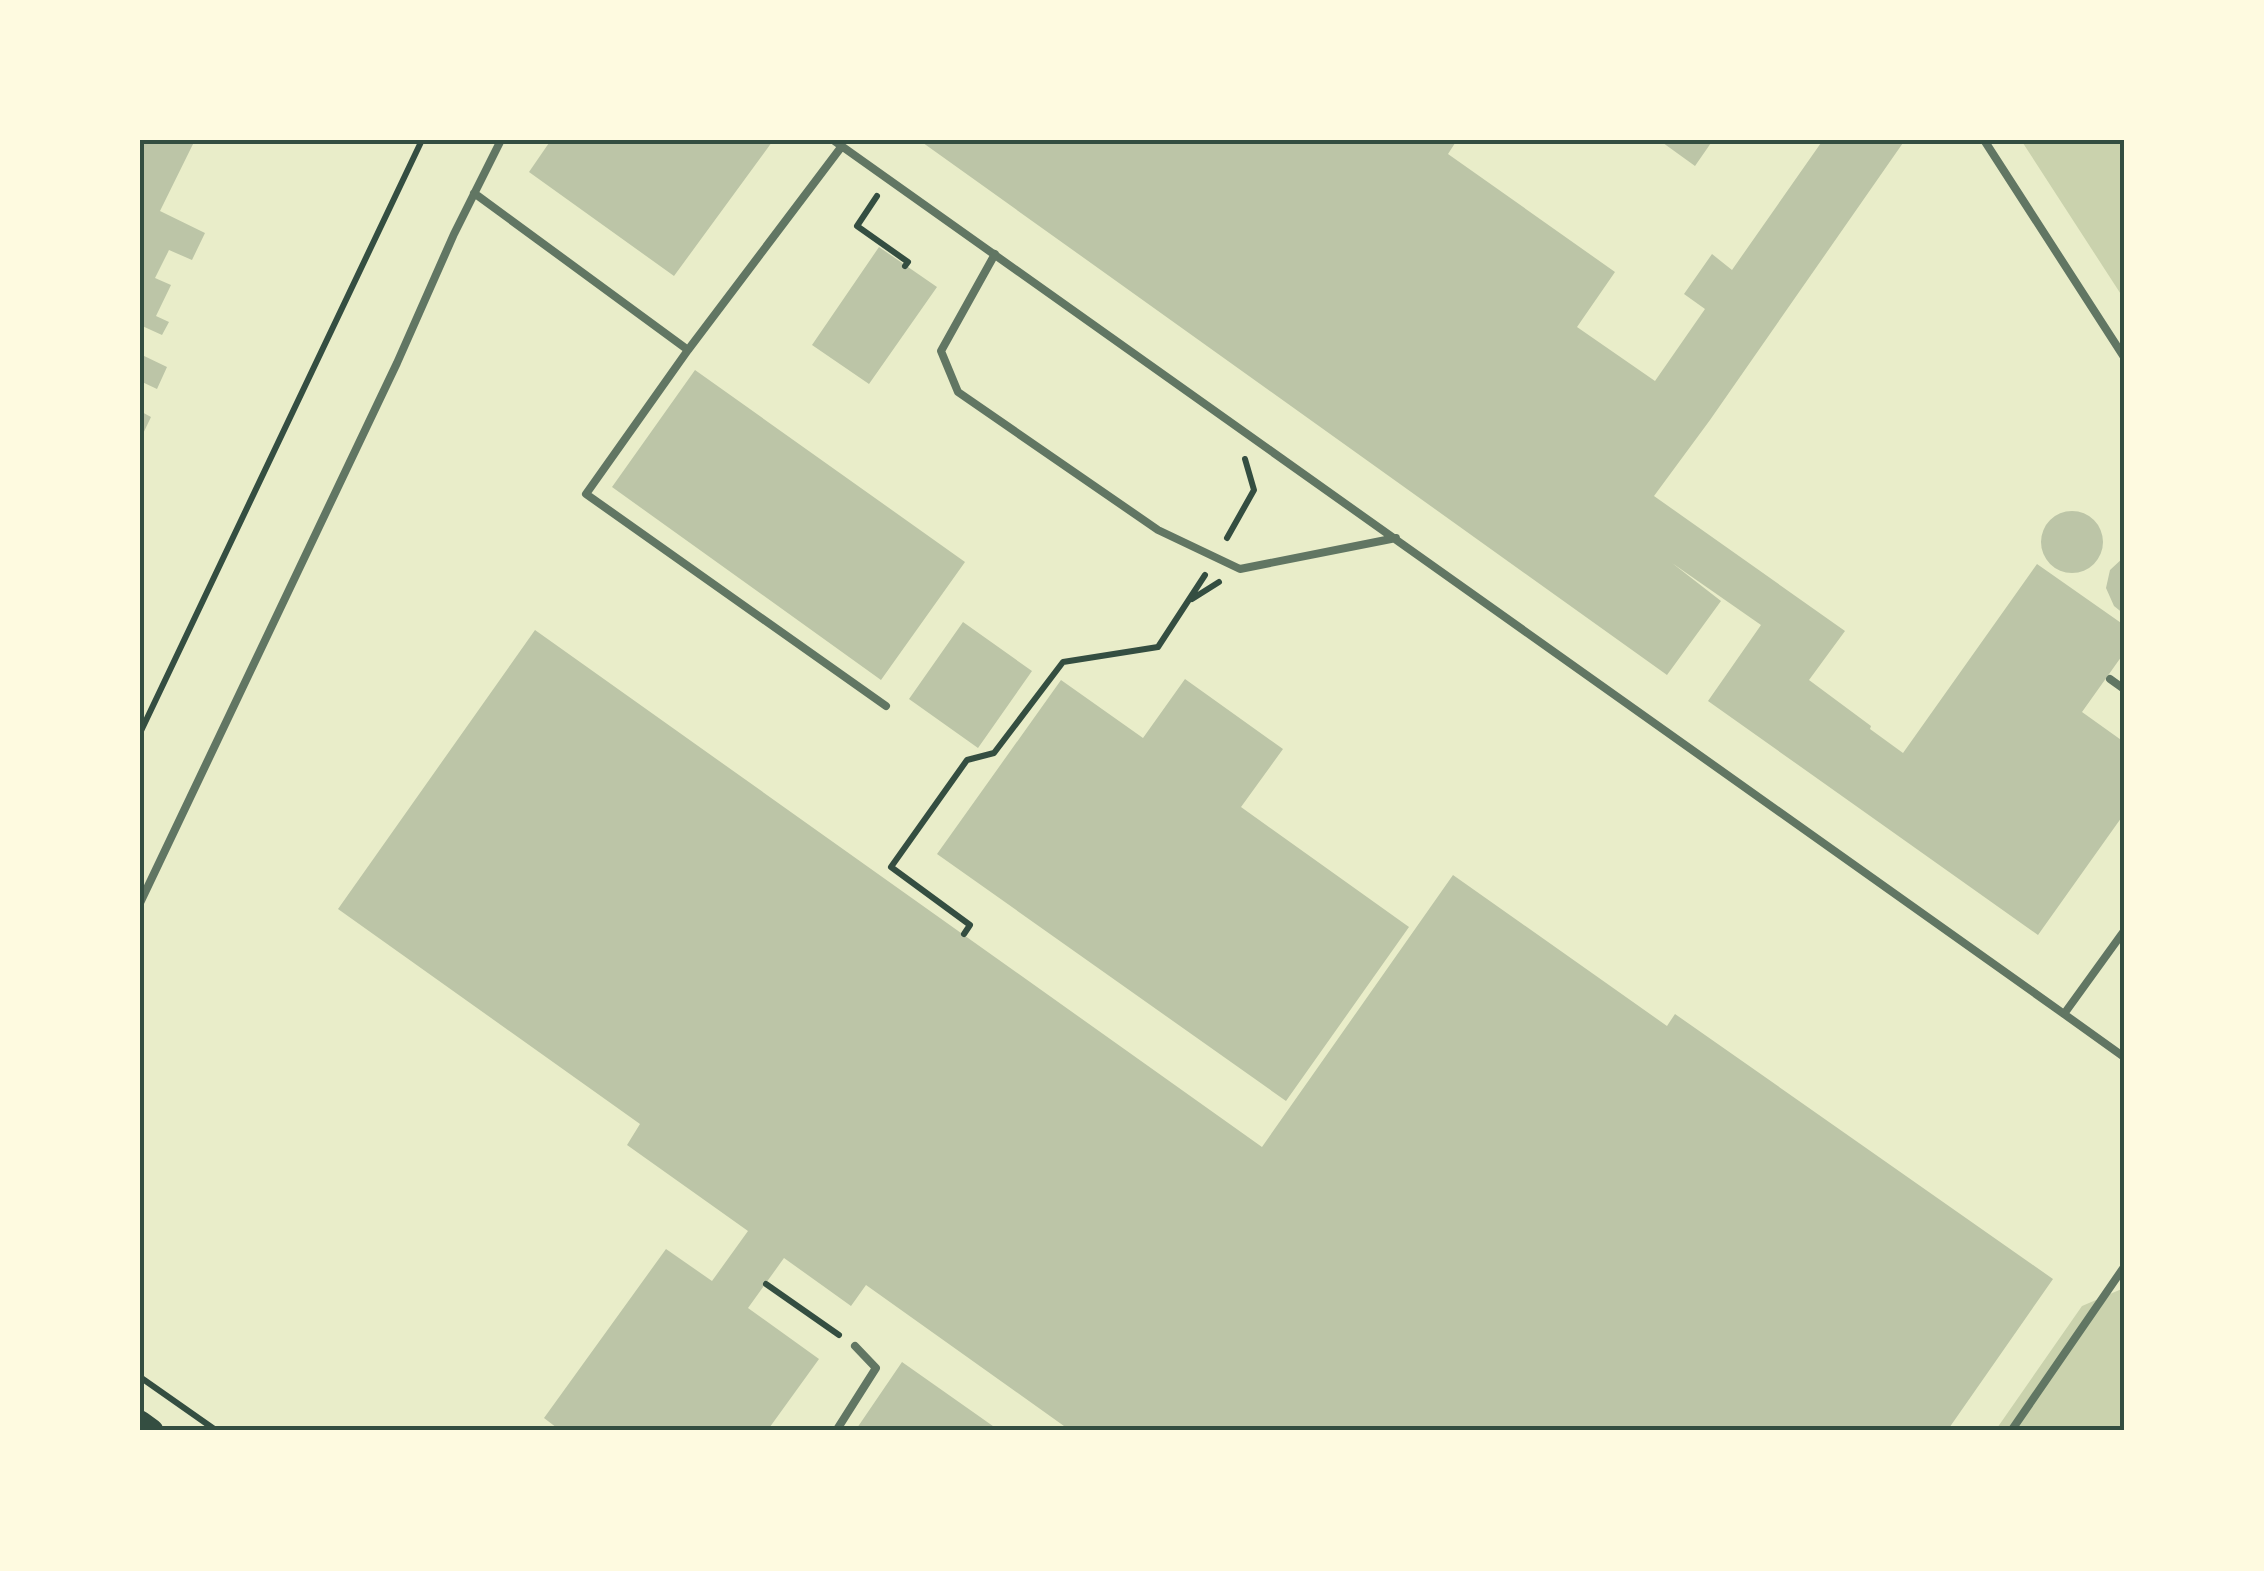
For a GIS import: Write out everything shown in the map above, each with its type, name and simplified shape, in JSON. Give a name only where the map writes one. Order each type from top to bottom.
[{"type":"main road","points":[[140,1424],[151,1431]]},
{"type":"lane","points":[[140,902],[501,140]]},
{"type":"lane","points":[[833,140],[2124,1057]]},
{"type":"lane","points":[[1984,140],[2124,357]]},
{"type":"lane","points":[[842,146],[688,350],[586,494],[886,706]]},
{"type":"lane","points":[[474,193],[688,350]]},
{"type":"lane","points":[[995,254],[940,351],[958,392],[1158,530],[1240,568],[1396,538]]},
{"type":"lane","points":[[2110,678],[2124,689]]},
{"type":"lane","points":[[2064,1014],[2124,930]]},
{"type":"lane","points":[[2012,1431],[2124,1267]]},
{"type":"lane","points":[[836,1431],[876,1368],[855,1346]]},
{"type":"path","points":[[140,733],[422,140]]},
{"type":"path","points":[[889,179],[857,226],[908,262],[906,266]]},
{"type":"path","points":[[964,934],[970,925],[892,867],[967,760],[994,752],[1064,662],[1158,647],[1254,490],[1235,424]]},
{"type":"path","points":[[766,1284],[855,1346]]},
{"type":"path","points":[[140,1377],[218,1431]]},
{"type":"green space","points":[[2021,140],[2124,140],[2124,299]]},
{"type":"green space","points":[[2124,1288],[2124,1431],[1995,1431],[2082,1306]]},
{"type":"building","points":[[140,140],[195,140],[160,211],[205,233],[192,260],[169,250],[155,278],[171,285],[156,316],[169,322],[162,335],[140,325]]},
{"type":"building","points":[[551,140],[772,142],[674,276],[529,172]]},
{"type":"building","points":[[919,140],[1457,140],[1448,154],[1615,272],[1577,327],[1655,381],[1705,309],[1684,294],[1712,254],[1732,270],[1823,140],[1905,140],[1654,496],[1845,631],[1809,680],[1903,753],[2037,564],[2124,625],[2124,653],[2082,712],[2124,742],[2124,814],[2038,935],[1708,701],[1761,625],[1672,563],[1721,601],[1667,675]]},
{"type":"building","points":[[1659,140],[1713,140],[1695,166]]},
{"type":"building","points":[[879,247],[937,287],[869,384],[812,345]]},
{"type":"building","points":[[140,354],[167,367],[157,389],[140,381]]},
{"type":"building","points":[[695,370],[965,562],[881,680],[612,487]]},
{"type":"building","points":[[140,411],[151,417],[140,440]]},
{"type":"building","points":[[2072,511],[2094,520],[2103,542],[2094,564],[2072,573],[2050,564],[2041,542],[2050,520]]},
{"type":"building","points":[[2124,557],[2124,614],[2114,606],[2106,588],[2110,570]]},
{"type":"building","points":[[963,622],[1032,671],[978,748],[909,699]]},
{"type":"building","points":[[535,630],[1262,1147],[1453,875],[1667,1026],[1675,1014],[2053,1279],[1947,1431],[1071,1431],[866,1285],[851,1306],[784,1258],[748,1308],[819,1359],[767,1431],[561,1431],[544,1418],[666,1249],[712,1281],[748,1231],[627,1145],[640,1124],[338,909]]},
{"type":"building","points":[[1185,679],[1283,749],[1241,807],[1409,927],[1286,1101],[937,854],[1061,680],[1143,738]]},
{"type":"building","points":[[902,1362],[1000,1431],[855,1431]]}]
